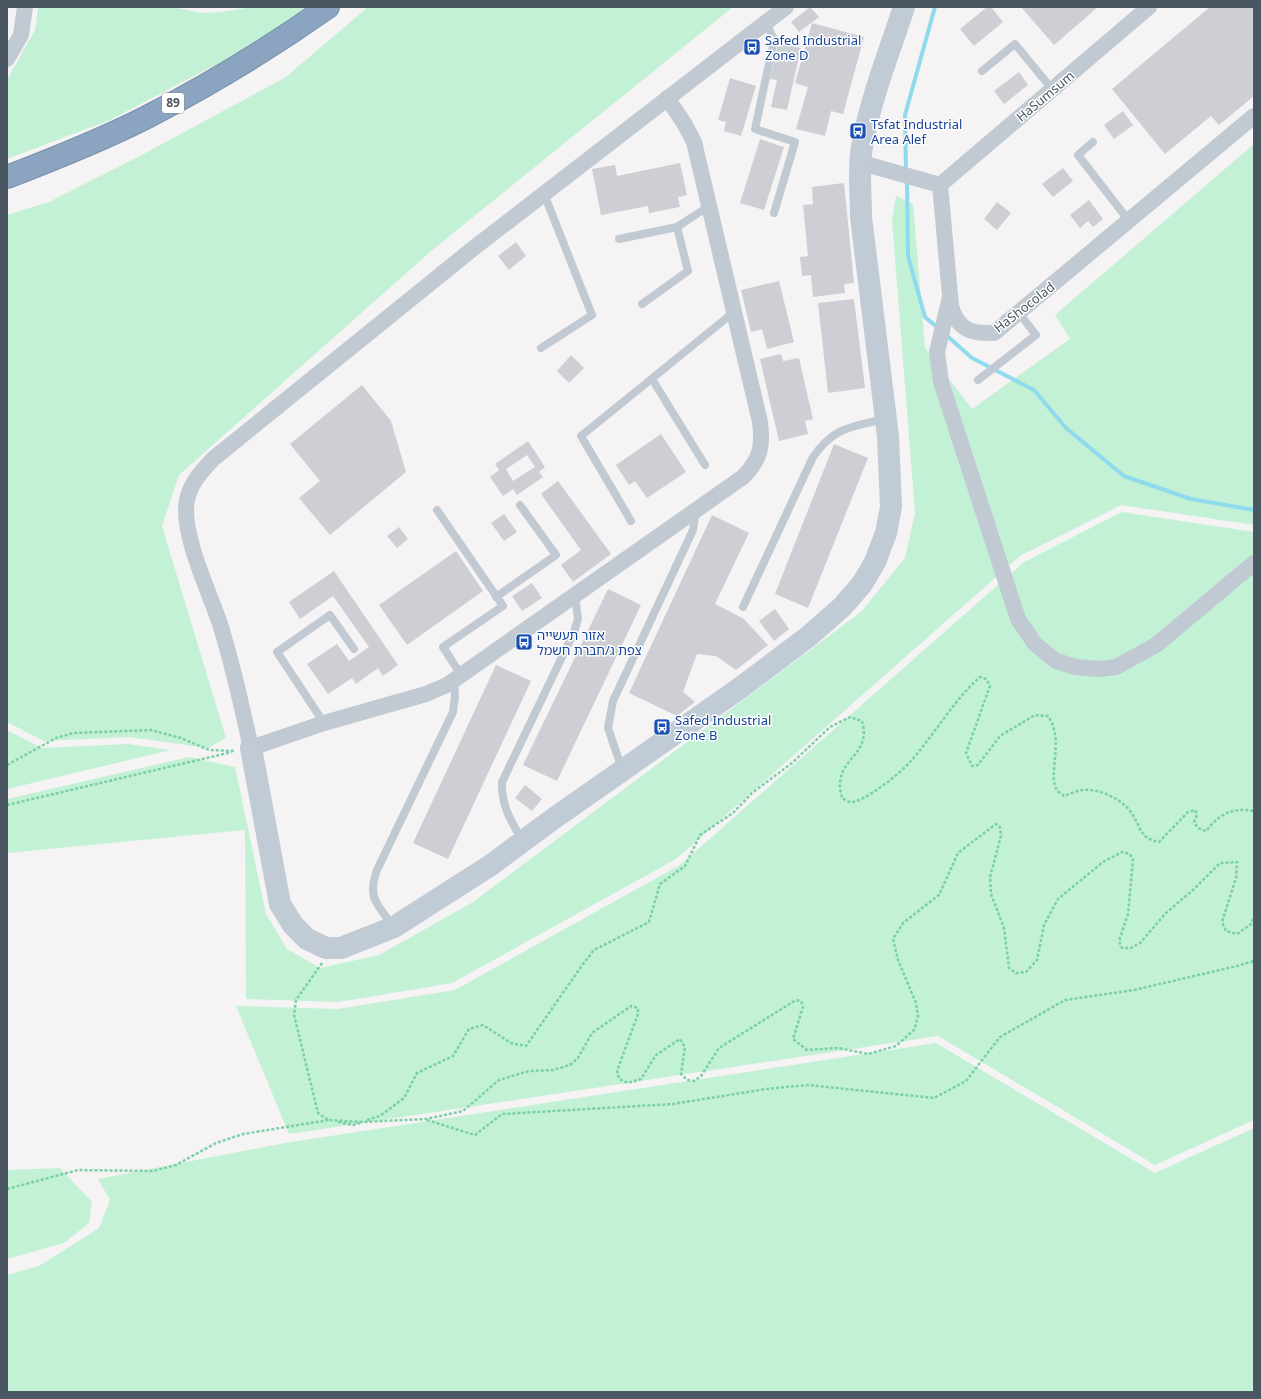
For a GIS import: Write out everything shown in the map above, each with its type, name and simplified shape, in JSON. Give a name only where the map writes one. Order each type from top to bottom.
[{"type":"highway","name":"89","points":[[7,177],[84,146],[146,118],[257,54],[328,7]]},
{"type":"street","points":[[7,59],[21,35],[25,7]]},
{"type":"street","points":[[786,7],[475,247],[213,459],[198,475],[189,491],[186,509],[190,537],[220,625],[242,751],[280,904],[293,926],[307,938],[326,948],[340,948],[394,927],[491,865],[522,841],[740,688],[809,636],[842,607],[862,584],[875,562],[886,533],[892,508],[886,419],[861,217],[862,148],[872,108],[904,7]]},
{"type":"street","name":"HaSumsum","points":[[940,185],[1150,7]]},
{"type":"street","points":[[242,751],[324,723],[426,694],[447,685],[744,477],[754,466],[762,441],[760,422],[694,142],[684,123],[667,98]]},
{"type":"street","name":"HaShocolad","points":[[940,185],[950,297],[954,316],[961,325],[970,331],[994,333],[1254,116]]},
{"type":"street","points":[[862,163],[940,185]]},
{"type":"street","points":[[950,297],[938,352],[941,382],[1018,619],[1035,644],[1056,661],[1076,668],[1099,669],[1116,667],[1156,645],[1254,563]]},
{"type":"lane","points":[[766,22],[774,40],[755,129],[795,142],[774,213]]},
{"type":"lane","points":[[982,71],[1015,44],[1052,90]]},
{"type":"lane","points":[[1092,142],[1078,155],[1129,221]]},
{"type":"lane","points":[[541,348],[592,315],[544,194]]},
{"type":"lane","points":[[619,239],[677,227],[709,206]]},
{"type":"lane","points":[[642,304],[688,271],[677,227]]},
{"type":"lane","points":[[631,521],[581,436],[734,312]]},
{"type":"lane","points":[[978,380],[1036,335],[1019,312]]},
{"type":"lane","points":[[652,379],[705,465]]},
{"type":"lane","points":[[743,607],[814,457],[823,443],[837,432],[886,419]]},
{"type":"lane","points":[[496,597],[556,555],[520,505]]},
{"type":"lane","points":[[394,927],[373,897],[372,884],[377,870],[453,712],[458,678],[443,647],[503,606],[437,510]]},
{"type":"lane","points":[[622,770],[610,740],[608,728],[613,701],[693,530],[696,510]]},
{"type":"lane","points":[[522,841],[506,812],[501,796],[502,782],[574,632],[578,619],[575,596]]},
{"type":"lane","points":[[324,723],[277,652],[330,615],[354,648]]},
{"type":"path","points":[[363,1122],[380,1116],[404,1098],[417,1073],[453,1056],[469,1029],[483,1025],[512,1043],[526,1046],[594,950],[649,922],[660,884],[685,866],[700,835],[733,813],[752,793],[792,763],[830,727],[850,717],[862,721],[865,732],[864,742],[844,772],[839,783],[842,798],[850,802],[858,801],[874,792],[910,763],[941,721],[980,676],[986,679],[990,686],[966,753],[972,766],[978,765],[1000,736],[1035,715],[1042,715],[1048,716],[1054,724],[1056,739],[1054,783],[1057,790],[1064,796],[1082,790],[1105,793],[1122,804],[1132,814],[1143,836],[1151,840],[1159,842],[1188,812],[1195,810],[1197,815],[1194,822],[1198,828],[1206,831],[1224,815],[1236,809],[1254,811]]},
{"type":"path","points":[[7,765],[56,738],[74,733],[151,730],[181,738],[209,750],[242,751]]},
{"type":"path","points":[[7,806],[242,751]]},
{"type":"path","points":[[7,1190],[78,1170],[153,1171],[176,1165],[216,1143],[243,1134],[328,1120],[363,1122],[426,1120],[463,1110],[499,1080],[529,1071],[553,1070],[570,1065],[578,1058],[592,1033],[631,1006],[638,1008],[638,1014],[617,1071],[619,1079],[628,1083],[641,1079],[656,1055],[680,1040],[685,1047],[681,1074],[687,1080],[694,1081],[701,1076],[719,1048],[796,1000],[800,1001],[803,1007],[793,1039],[807,1050],[838,1048],[868,1054],[896,1046],[914,1030],[918,1017],[916,1003],[898,960],[893,939],[903,923],[939,895],[958,853],[996,824],[1000,827],[1001,836],[990,877],[991,894],[1004,928],[1009,968],[1016,973],[1026,972],[1037,960],[1044,925],[1058,899],[1103,862],[1122,852],[1130,854],[1133,860],[1128,914],[1119,941],[1122,948],[1131,948],[1140,943],[1166,913],[1194,889],[1220,863],[1237,862],[1236,878],[1222,922],[1226,930],[1236,934],[1251,924],[1254,917]]},
{"type":"path","points":[[321,956],[322,963],[296,1000],[294,1015],[318,1113],[328,1120]]},
{"type":"path","points":[[426,1120],[475,1135],[502,1114],[673,1104],[766,1089],[808,1085],[934,1098],[966,1080],[1000,1037],[1065,1000],[1134,990],[1238,966],[1254,960]]},
{"type":"green space","points":[[38,7],[172,7],[201,13],[221,12],[253,7],[311,7],[257,43],[110,120],[7,159],[7,80],[35,30]]},
{"type":"green space","points":[[368,7],[733,7],[431,251],[179,475],[162,526],[226,738],[208,748],[129,737],[44,741],[7,722],[7,215],[49,202],[140,156],[286,77]]},
{"type":"green space","points":[[1254,144],[1254,525],[1121,505],[1020,556],[676,859],[452,983],[338,1002],[246,999],[245,830],[7,853],[7,799],[189,757],[235,767],[266,914],[287,949],[320,968],[379,955],[473,902],[861,612],[905,558],[915,513],[892,220],[896,196],[913,204],[925,348],[972,409],[1070,339],[1055,315]]},
{"type":"green space","points":[[1122,512],[1254,532],[1254,1120],[1155,1165],[938,1036],[289,1134],[236,1006],[338,1009],[455,990],[680,865],[1024,562]]},
{"type":"green space","points":[[7,730],[42,748],[128,744],[171,750],[7,789]]},
{"type":"green space","points":[[936,1043],[1155,1173],[1254,1128],[1254,1392],[7,1392],[7,1275],[39,1266],[99,1228],[110,1200],[98,1179],[285,1143]]},
{"type":"green space","points":[[60,1168],[92,1202],[89,1223],[64,1243],[7,1259],[7,1170]]},
{"type":"building","points":[[810,7],[819,17],[799,32],[791,22]]},
{"type":"building","points":[[987,7],[991,7],[1003,22],[974,46],[960,29]]},
{"type":"building","points":[[1021,7],[1098,7],[1054,45]]},
{"type":"building","points":[[1210,7],[1254,7],[1254,96],[1219,125],[1211,116],[1165,154],[1112,89]]},
{"type":"building","points":[[812,23],[864,37],[843,114],[831,111],[825,136],[796,129],[808,87],[795,83]]},
{"type":"building","points":[[778,43],[801,48],[787,110],[771,107],[777,80],[770,79]]},
{"type":"building","points":[[1019,72],[1028,85],[1004,104],[994,91]]},
{"type":"building","points":[[730,78],[756,86],[741,136],[724,131],[726,122],[718,120]]},
{"type":"building","points":[[1123,111],[1133,125],[1114,139],[1104,125]]},
{"type":"building","points":[[760,139],[784,147],[764,210],[740,203]]},
{"type":"building","points":[[680,163],[687,195],[678,197],[680,207],[649,213],[648,206],[601,215],[592,169],[615,165],[617,176]]},
{"type":"building","points":[[1063,168],[1073,181],[1053,197],[1042,184]]},
{"type":"building","points":[[844,183],[854,283],[844,284],[845,293],[813,297],[811,275],[802,276],[800,257],[808,256],[803,205],[813,204],[812,187]]},
{"type":"building","points":[[1089,200],[1103,219],[1093,227],[1088,221],[1080,228],[1070,215]]},
{"type":"building","points":[[997,202],[1011,213],[997,230],[984,219]]},
{"type":"building","points":[[516,242],[526,256],[509,270],[498,256]]},
{"type":"building","points":[[779,281],[794,342],[767,349],[762,329],[751,332],[741,290]]},
{"type":"building","points":[[854,299],[865,388],[828,393],[818,303]]},
{"type":"building","points":[[781,354],[783,361],[799,358],[813,419],[805,421],[808,434],[779,441],[760,359]]},
{"type":"building","points":[[571,355],[584,368],[569,383],[557,371]]},
{"type":"building","points":[[362,385],[391,421],[406,472],[330,535],[299,498],[320,481],[290,444]]},
{"type":"building","points":[[661,434],[686,472],[647,498],[635,481],[629,485],[616,465]]},
{"type":"building","points":[[528,441],[545,467],[539,472],[543,477],[517,495],[513,489],[503,496],[490,477],[499,470],[495,464]],"holes":[[[527,455],[535,467],[513,481],[506,469]]]},
{"type":"building","points":[[834,444],[868,458],[808,608],[775,594]]},
{"type":"building","points":[[558,481],[611,554],[573,582],[561,565],[581,550],[541,494]]},
{"type":"building","points":[[504,514],[517,532],[504,541],[491,523]]},
{"type":"building","points":[[712,515],[749,533],[715,604],[744,619],[768,645],[736,670],[716,656],[697,654],[683,692],[695,702],[677,716],[629,693]]},
{"type":"building","points":[[399,527],[408,539],[397,548],[387,536]]},
{"type":"building","points":[[456,551],[483,591],[407,645],[379,605]]},
{"type":"building","points":[[334,571],[398,665],[383,676],[378,668],[356,684],[352,678],[328,694],[307,664],[337,644],[349,661],[369,647],[333,596],[300,619],[289,602]]},
{"type":"building","points":[[532,583],[542,598],[522,611],[512,596]]},
{"type":"building","points":[[608,589],[641,605],[557,781],[523,765]]},
{"type":"building","points":[[775,609],[789,629],[774,641],[759,621]]},
{"type":"building","points":[[496,665],[531,681],[448,859],[413,843]]},
{"type":"building","points":[[525,785],[542,799],[532,811],[515,798]]},
{"type":"waterway","points":[[906,172],[905,115],[935,7]]},
{"type":"waterway","points":[[907,179],[908,256],[925,317],[938,328]]},
{"type":"waterway","points":[[945,334],[972,358],[1034,390],[1066,428],[1124,476],[1191,499],[1254,510]]},
{"type":"place","name":"Safed Industrial Zone D","points":[[752,47]]},
{"type":"place","name":"Tsfat Industrial Area Alef","points":[[858,131]]},
{"type":"place","name":"אזור תעשייה צפת ג/חברת חשמל","points":[[524,642]]},
{"type":"place","name":"Safed Industrial Zone B","points":[[662,727]]}]
